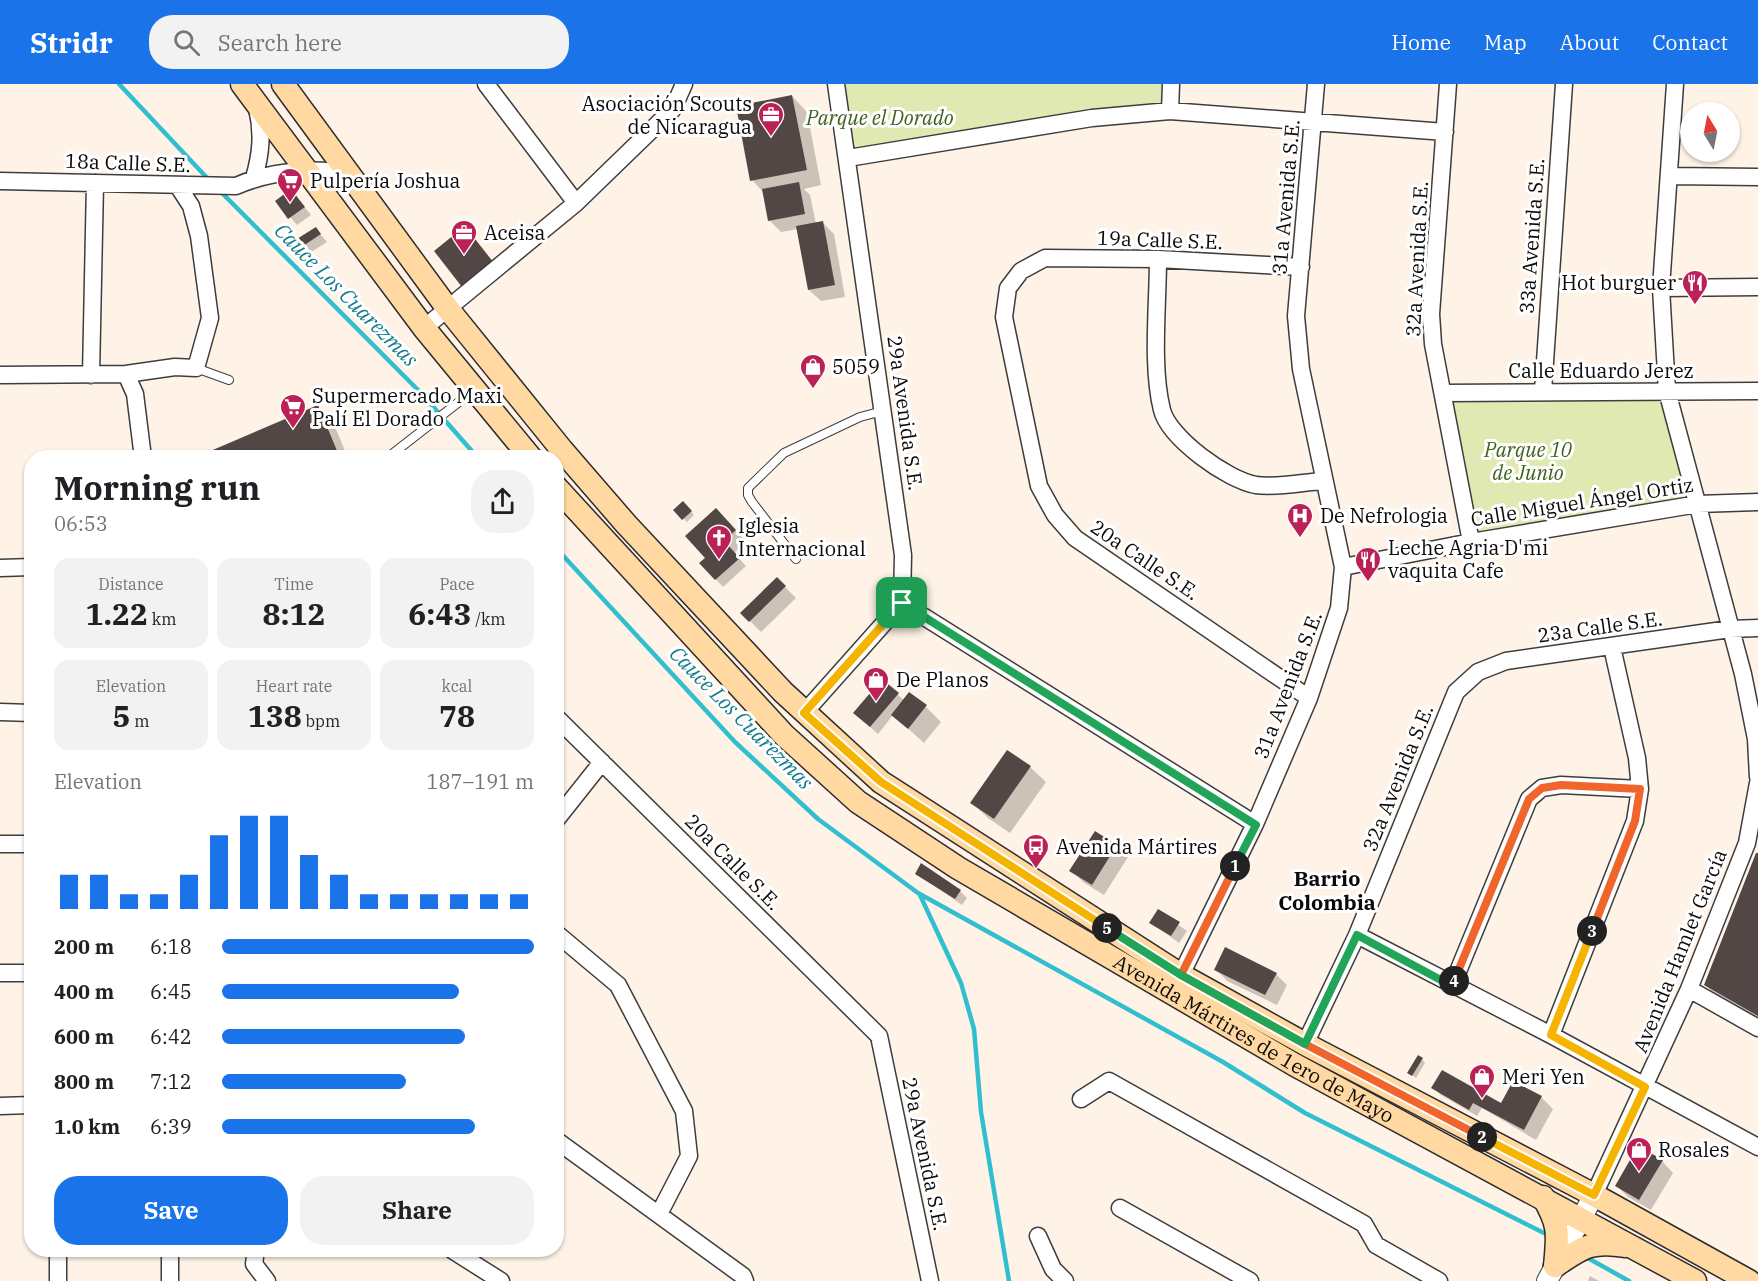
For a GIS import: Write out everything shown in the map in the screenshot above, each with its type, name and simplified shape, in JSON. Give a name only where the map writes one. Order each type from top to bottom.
[{"type":"main road","name":"Avenida Mártires de 1ero de Mayo","points":[[283,84],[555,450]]},
{"type":"main road","points":[[249,93],[424,328],[468,395],[523,450]]},
{"type":"main road","name":"Avenida Mártires de 1ero de Mayo","points":[[564,460],[804,713],[881,782],[1295,1065],[1543,1197],[1555,1218],[1565,1248]]},
{"type":"main road","name":"Avenida Mártires de 1ero de Mayo","points":[[564,496],[784,735],[858,802],[957,868],[1176,984],[1305,1044],[1594,1195],[1749,1281]]},
{"type":"main road","points":[[1565,1248],[1599,1243],[1635,1248],[1695,1281]]},
{"type":"street","points":[[486,84],[576,203]]},
{"type":"street","points":[[424,328],[576,203],[673,109],[684,84]]},
{"type":"street","name":"29a Avenida S.E.","points":[[836,84],[903,555],[902,603]]},
{"type":"street","points":[[1170,111],[1171,84]]},
{"type":"street","name":"31a Avenida S.E.","points":[[1176,984],[1256,825],[1309,698],[1339,608],[1343,567],[1301,369],[1296,316],[1316,84]]},
{"type":"street","name":"32a Avenida S.E.","points":[[1449,84],[1431,314],[1433,344],[1471,542]]},
{"type":"street","name":"33a Avenida S.E.","points":[[1543,391],[1564,84]]},
{"type":"street","points":[[1675,84],[1661,288],[1667,391],[1743,675],[1757,739],[1758,777]]},
{"type":"street","points":[[249,93],[261,127],[261,156],[254,178]]},
{"type":"street","points":[[848,158],[1092,118],[1170,111],[1445,132]]},
{"type":"street","name":"18a Calle S.E.","points":[[0,181],[230,186],[254,178],[309,172],[338,171],[352,176]]},
{"type":"street","points":[[1670,176],[1758,177]]},
{"type":"street","points":[[91,375],[95,183]]},
{"type":"street","points":[[0,375],[126,374],[175,367],[196,368],[210,318],[199,236],[184,186]]},
{"type":"street","name":"19a Calle S.E.","points":[[1021,271],[1045,258],[1158,259],[1301,267]]},
{"type":"street","points":[[1158,259],[1158,385],[1163,413],[1191,450],[1215,468],[1255,485],[1324,481]]},
{"type":"street","name":"20a Calle S.E.","points":[[1021,271],[1008,288],[1004,317],[1039,486],[1055,515],[1075,538],[1309,698]]},
{"type":"street","points":[[1661,288],[1758,287]]},
{"type":"street","points":[[126,374],[135,394],[142,450]]},
{"type":"street","name":"Calle Eduardo Jerez","points":[[1443,393],[1758,391]]},
{"type":"street","name":"Calle Miguel Ángel Ortiz","points":[[1343,567],[1471,542],[1698,504],[1758,502]]},
{"type":"street","points":[[0,568],[24,567]]},
{"type":"street","points":[[804,713],[902,603],[1256,825]]},
{"type":"street","name":"23a Calle S.E.","points":[[1456,692],[1478,672],[1506,661],[1730,629],[1758,628]]},
{"type":"street","points":[[1551,1035],[1635,821],[1640,789],[1637,758],[1612,647]]},
{"type":"street","name":"32a Avenida S.E.","points":[[1305,1044],[1357,935],[1456,692]]},
{"type":"street","points":[[0,712],[24,713]]},
{"type":"street","name":"20a Calle S.E.","points":[[564,725],[879,1036]]},
{"type":"street","points":[[564,810],[602,762]]},
{"type":"street","name":"Avenida Hamlet García","points":[[1594,1195],[1689,989],[1752,843],[1758,783]]},
{"type":"street","points":[[1452,986],[1529,799],[1542,788],[1561,785],[1640,789]]},
{"type":"street","points":[[0,844],[24,844]]},
{"type":"street","points":[[1357,935],[1452,986],[1551,1035],[1758,1148]]},
{"type":"street","points":[[564,940],[618,985],[684,1112],[690,1156],[659,1214]]},
{"type":"street","points":[[0,973],[24,973]]},
{"type":"street","points":[[1689,989],[1758,1028]]},
{"type":"street","name":"29a Avenida S.E.","points":[[879,1036],[930,1281]]},
{"type":"street","points":[[1081,1099],[1109,1081],[1364,1224],[1376,1245],[1438,1281]]},
{"type":"street","points":[[0,1106],[24,1105]]},
{"type":"street","points":[[564,1146],[743,1276],[745,1281]]},
{"type":"street","points":[[1565,1248],[1594,1195]]},
{"type":"street","points":[[1120,1208],[1250,1281]]},
{"type":"street","points":[[1038,1236],[1053,1269],[1065,1281]]},
{"type":"street","points":[[58,1257],[58,1281]]},
{"type":"street","points":[[170,1257],[170,1281]]},
{"type":"street","points":[[255,1257],[254,1264],[267,1281]]},
{"type":"street","points":[[463,1257],[501,1281]]},
{"type":"lane","points":[[196,368],[229,380]]},
{"type":"lane","points":[[397,450],[468,395]]},
{"type":"lane","points":[[796,559],[752,502],[748,495],[748,488],[784,453],[860,417],[883,411]]},
{"type":"green space","name":"Parque el Dorado","points":[[836,84],[1171,84],[1170,111],[848,158]]},
{"type":"green space","name":"Parque 10 de Junio","points":[[1667,391],[1698,504],[1471,542],[1443,393]]},
{"type":"building","name":"Asociación Scouts de Nicaragua","points":[[792,95],[807,170],[750,181],[736,106]]},
{"type":"building","points":[[799,182],[805,214],[768,221],[762,189]]},
{"type":"building","name":"Pulpería Joshua","points":[[291,189],[305,207],[288,219],[275,201]]},
{"type":"building","points":[[823,221],[835,285],[808,290],[796,226]]},
{"type":"building","name":"Aceisa","points":[[465,226],[493,262],[462,287],[434,251]]},
{"type":"building","points":[[316,227],[321,234],[297,250],[292,242]]},
{"type":"building","name":"Supermercado Maxi Palí El Dorado","points":[[318,405],[337,450],[213,450]]},
{"type":"building","points":[[683,501],[692,511],[682,520],[673,510]]},
{"type":"building","points":[[716,508],[736,530],[724,541],[740,558],[715,580],[699,563],[705,558],[685,536]]},
{"type":"building","points":[[777,577],[786,586],[749,622],[740,613]]},
{"type":"building","name":"De Planos","points":[[882,679],[899,693],[870,727],[853,713]]},
{"type":"building","points":[[909,692],[927,705],[908,729],[891,715]]},
{"type":"building","points":[[1007,750],[1031,766],[994,819],[970,803]]},
{"type":"building","points":[[1095,831],[1117,845],[1092,885],[1069,871]]},
{"type":"building","points":[[1756,853],[1758,853],[1758,1016],[1704,985]]},
{"type":"building","points":[[921,863],[961,890],[955,899],[915,874]]},
{"type":"building","points":[[1158,909],[1180,922],[1171,936],[1149,923]]},
{"type":"building","points":[[1225,947],[1277,973],[1265,995],[1214,970]]},
{"type":"building","points":[[1418,1055],[1423,1058],[1412,1076],[1407,1073]]},
{"type":"building","points":[[1442,1070],[1501,1103],[1513,1081],[1542,1096],[1524,1130],[1473,1103],[1469,1110],[1431,1088]]},
{"type":"building","name":"Rosales","points":[[1638,1146],[1663,1160],[1639,1200],[1615,1186]]},
{"type":"waterway","points":[[119,84],[209,180]]},
{"type":"waterway","name":"Cauce Los Cuarezmas","points":[[219,190],[421,393],[471,450]]},
{"type":"waterway","points":[[564,557],[735,742],[818,819],[918,893],[1223,1062],[1305,1113],[1550,1236]]},
{"type":"waterway","points":[[920,895],[961,983],[974,1029],[981,1112],[1009,1281]]},
{"type":"waterway","points":[[1586,1257],[1629,1281]]},
{"type":"place","name":"Asociación Scouts de Nicaragua","points":[[771,138]]},
{"type":"place","name":"Pulpería Joshua","points":[[290,204]]},
{"type":"place","name":"Aceisa","points":[[464,256]]},
{"type":"place","name":"Hot burguer","points":[[1695,306]]},
{"type":"place","name":"5059","points":[[813,390]]},
{"type":"place","name":"Supermercado Maxi Palí El Dorado","points":[[293,430]]},
{"type":"place","name":"De Nefrologia","points":[[1300,539]]},
{"type":"place","name":"Iglesia Internacional","points":[[719,561]]},
{"type":"place","name":"Leche Agria D'mi vaquita Cafe","points":[[1368,583]]},
{"type":"place","name":"De Planos","points":[[876,703]]},
{"type":"place","name":"Avenida Mártires","points":[[1036,870]]},
{"type":"place","name":"Meri Yen","points":[[1482,1100]]},
{"type":"place","name":"Rosales","points":[[1639,1173]]},
{"type":"district","name":"Barrio Colombia","points":[[1327,891]]},
{"type":"route","points":[[902,603],[804,713],[881,782],[1181,975],[1243,1009],[1305,1044],[1357,935],[1452,986],[1529,799],[1542,788],[1561,785],[1640,789],[1635,821],[1551,1035],[1645,1087],[1594,1195],[1305,1044],[1181,975],[1256,825],[902,603]]}]
